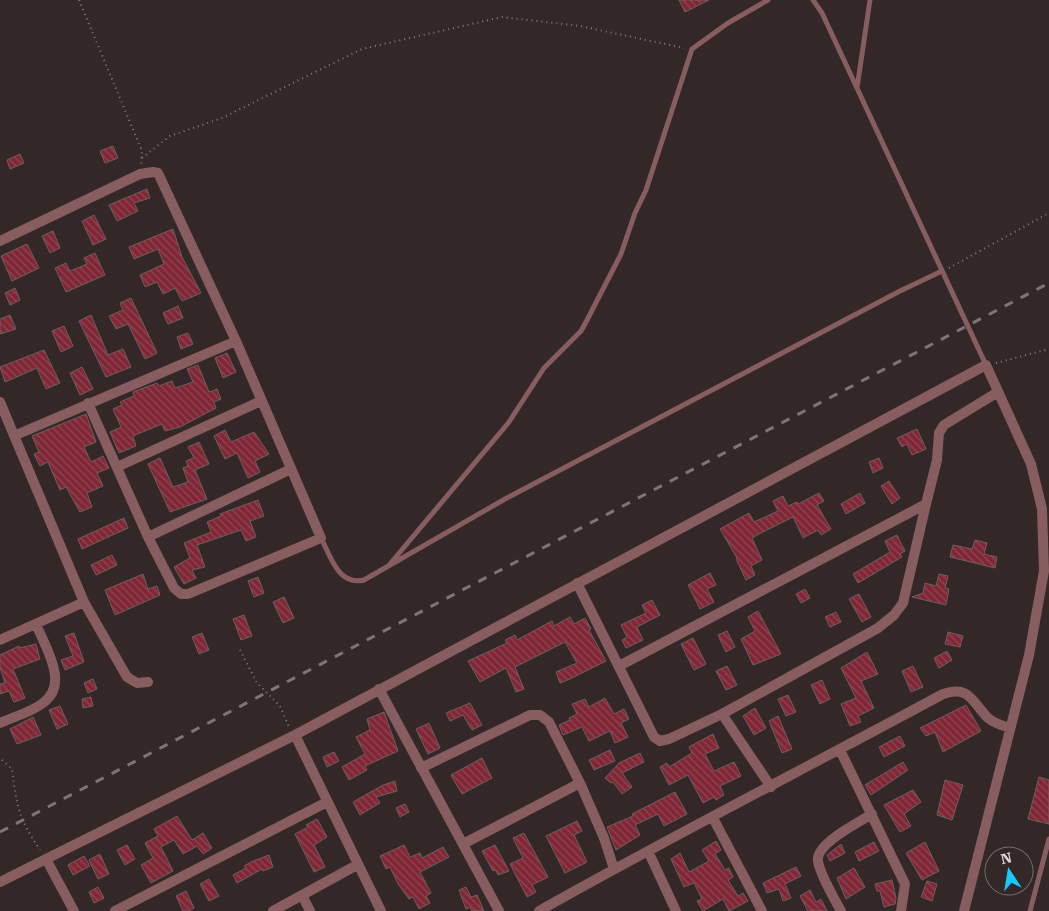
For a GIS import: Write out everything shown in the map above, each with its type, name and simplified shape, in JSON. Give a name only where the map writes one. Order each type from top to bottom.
[{"type":"street","points":[[0,241],[140,174],[158,173],[236,341],[321,538],[188,594],[181,594],[174,588],[148,536],[88,403]]},
{"type":"street","points":[[16,435],[236,341]]},
{"type":"street","points":[[0,882],[294,735],[986,365],[1031,464],[1042,509],[1044,571],[1029,654],[964,911]]},
{"type":"street","points":[[577,583],[654,737],[660,741],[669,739],[722,714],[878,628],[894,616],[903,603],[937,460],[939,433],[944,425],[998,392]]},
{"type":"street","points":[[117,467],[261,401]]},
{"type":"street","points":[[0,402],[16,435],[84,602],[127,677],[137,683],[148,682]]},
{"type":"street","points":[[148,536],[291,469]]},
{"type":"street","points":[[619,666],[926,504]]},
{"type":"street","points":[[0,640],[84,602]]},
{"type":"street","points":[[0,723],[44,703],[53,692],[57,678],[36,624]]},
{"type":"street","points":[[379,689],[499,911]]},
{"type":"street","points":[[539,911],[614,869],[953,691],[968,694],[990,719],[1010,728]]},
{"type":"street","points":[[722,714],[771,787]]},
{"type":"street","points":[[422,768],[521,718],[540,715],[549,722],[580,783],[604,838],[614,869]]},
{"type":"street","points":[[294,735],[381,911]]},
{"type":"street","points":[[840,750],[905,884],[901,911]]},
{"type":"street","points":[[463,844],[580,783]]},
{"type":"street","points":[[115,911],[327,802]]},
{"type":"street","points":[[841,911],[818,864],[818,853],[826,844],[872,814]]},
{"type":"street","points":[[713,818],[762,911]]},
{"type":"street","points":[[648,852],[676,911]]},
{"type":"street","points":[[46,858],[74,911]]},
{"type":"street","points":[[273,911],[358,866]]},
{"type":"street","points":[[302,895],[310,911]]},
{"type":"lane","points":[[387,568],[509,422],[544,368],[581,331],[621,254],[635,213],[646,190],[692,49],[728,23],[768,0]]},
{"type":"lane","points":[[814,0],[986,365]]},
{"type":"lane","points":[[857,89],[870,0]]},
{"type":"lane","points":[[321,538],[336,568],[345,579],[355,582],[364,580],[505,499],[900,291],[942,271]]},
{"type":"lane","points":[[1030,911],[1049,839]]},
{"type":"path","points":[[79,0],[142,151],[140,174]]},
{"type":"path","points":[[142,158],[170,136],[222,118],[362,49],[502,16],[580,26],[692,49]]},
{"type":"path","points":[[942,271],[1049,214]]},
{"type":"path","points":[[986,365],[1049,349]]},
{"type":"path","points":[[240,650],[257,683],[280,706],[294,735]]},
{"type":"path","points":[[2,760],[12,769],[17,808],[22,821],[46,858]]},
{"type":"building","points":[[679,0],[709,0],[685,12]]},
{"type":"building","points":[[113,146],[118,158],[105,163],[100,151]]},
{"type":"building","points":[[20,154],[24,163],[10,169],[7,160]]},
{"type":"building","points":[[147,189],[150,198],[134,203],[138,211],[117,221],[109,205]]},
{"type":"building","points":[[94,215],[106,239],[93,245],[82,221]]},
{"type":"building","points":[[173,229],[182,257],[201,293],[182,301],[175,288],[163,294],[157,282],[145,287],[140,275],[164,264],[158,249],[134,259],[129,247]]},
{"type":"building","points":[[53,231],[60,248],[50,253],[42,236]]},
{"type":"building","points":[[27,244],[39,268],[12,281],[1,256]]},
{"type":"building","points":[[95,253],[105,275],[66,292],[55,268],[66,263],[70,271],[87,264],[84,258]]},
{"type":"building","points":[[15,288],[20,300],[10,305],[5,293]]},
{"type":"building","points":[[131,298],[157,353],[145,359],[128,324],[116,329],[109,316],[123,310],[120,303]]},
{"type":"building","points":[[178,306],[183,318],[168,324],[163,313]]},
{"type":"building","points":[[10,315],[16,329],[0,334],[0,319]]},
{"type":"building","points":[[91,315],[108,355],[123,349],[131,367],[106,377],[79,321]]},
{"type":"building","points":[[64,326],[73,346],[61,352],[52,331]]},
{"type":"building","points":[[188,333],[193,344],[181,349],[177,337]]},
{"type":"building","points":[[44,350],[60,383],[46,389],[37,368],[5,382],[0,367]]},
{"type":"building","points":[[227,353],[236,372],[223,378],[215,358]]},
{"type":"building","points":[[198,365],[209,392],[217,389],[221,399],[214,402],[216,408],[180,427],[165,431],[162,424],[133,436],[136,446],[119,453],[110,432],[121,427],[113,409],[122,405],[120,402],[134,396],[133,392],[157,383],[159,386],[172,381],[175,388],[193,382],[187,369]]},
{"type":"building","points":[[82,367],[93,389],[80,395],[70,373]]},
{"type":"building","points":[[86,414],[96,442],[84,447],[91,462],[103,456],[109,468],[97,473],[103,486],[87,493],[92,507],[80,512],[66,487],[60,490],[48,462],[40,466],[34,454],[39,452],[32,436]]},
{"type":"building","points":[[917,429],[926,449],[912,455],[907,444],[902,447],[897,438]]},
{"type":"building","points":[[225,430],[231,442],[254,432],[269,454],[255,461],[260,472],[248,478],[237,453],[225,459],[214,436]]},
{"type":"building","points":[[199,442],[209,464],[195,470],[207,499],[170,512],[148,464],[160,458],[173,487],[188,482],[183,468],[188,466],[186,461],[194,458],[188,447]]},
{"type":"building","points":[[879,458],[883,468],[873,473],[869,462]]},
{"type":"building","points":[[889,481],[900,498],[892,504],[881,486]]},
{"type":"building","points":[[819,493],[824,501],[817,505],[831,529],[821,535],[818,530],[803,538],[793,517],[752,538],[762,560],[751,566],[755,575],[746,580],[737,558],[720,529],[749,513],[754,522],[778,511],[773,501],[783,496],[788,506],[797,502],[798,504]]},
{"type":"building","points":[[860,493],[865,503],[846,514],[841,504]]},
{"type":"building","points":[[258,500],[264,516],[250,521],[256,537],[246,541],[241,530],[197,545],[205,567],[192,570],[196,578],[184,584],[174,567],[190,558],[184,543],[211,532],[207,522],[221,516],[220,514]]},
{"type":"building","points":[[124,518],[128,528],[82,549],[78,539]]},
{"type":"building","points":[[897,535],[905,551],[900,554],[902,557],[858,583],[853,574],[890,552],[885,541]]},
{"type":"building","points":[[975,540],[987,543],[984,554],[997,557],[995,568],[950,557],[953,545],[972,549]]},
{"type":"building","points":[[112,555],[117,565],[96,575],[91,565]]},
{"type":"building","points":[[710,573],[716,585],[707,589],[714,602],[700,609],[688,585]]},
{"type":"building","points":[[143,574],[148,589],[157,586],[160,595],[115,615],[105,590]]},
{"type":"building","points":[[939,574],[948,576],[945,588],[949,589],[946,605],[912,597],[923,593],[925,583],[936,586]]},
{"type":"building","points":[[258,577],[264,593],[254,597],[248,581]]},
{"type":"building","points":[[805,589],[810,598],[801,603],[796,594]]},
{"type":"building","points":[[859,594],[871,617],[862,622],[849,599]]},
{"type":"building","points":[[284,597],[294,618],[283,623],[273,602]]},
{"type":"building","points":[[652,600],[660,615],[637,627],[643,640],[626,648],[622,640],[627,637],[621,625],[646,613],[642,605]]},
{"type":"building","points":[[758,611],[781,654],[753,665],[741,639],[755,631],[748,617]]},
{"type":"building","points":[[836,612],[841,622],[830,627],[825,617]]},
{"type":"building","points":[[244,615],[252,636],[241,640],[233,619]]},
{"type":"building","points":[[570,617],[574,624],[585,618],[591,629],[589,630],[606,661],[570,679],[560,683],[556,672],[577,663],[565,642],[515,667],[524,689],[516,692],[506,668],[480,682],[468,661],[507,643],[505,640],[515,635],[517,640],[552,621],[554,626]]},
{"type":"building","points":[[727,631],[735,647],[726,652],[718,635]]},
{"type":"building","points":[[948,632],[963,636],[960,647],[945,644]]},
{"type":"building","points":[[74,633],[84,662],[65,670],[61,660],[73,656],[65,636]]},
{"type":"building","points":[[202,633],[209,650],[199,654],[192,637]]},
{"type":"building","points":[[693,638],[706,664],[694,670],[681,644]]},
{"type":"building","points":[[36,644],[40,659],[13,669],[25,698],[14,702],[9,691],[0,694],[0,684],[5,683],[0,667],[0,655],[19,646],[20,648]]},
{"type":"building","points":[[947,651],[952,660],[939,668],[934,658]]},
{"type":"building","points":[[867,652],[878,674],[861,681],[874,708],[858,716],[861,722],[850,726],[841,704],[856,698],[841,668]]},
{"type":"building","points":[[727,666],[737,685],[726,690],[716,671]]},
{"type":"building","points":[[913,666],[923,687],[911,692],[902,671]]},
{"type":"building","points":[[93,679],[97,689],[88,693],[84,683]]},
{"type":"building","points":[[822,680],[830,699],[820,704],[811,685]]},
{"type":"building","points":[[788,695],[796,712],[786,716],[778,699]]},
{"type":"building","points":[[91,697],[93,706],[83,708],[82,699]]},
{"type":"building","points":[[605,698],[614,714],[624,709],[629,719],[621,723],[628,737],[615,743],[610,731],[589,741],[582,727],[563,735],[559,725],[577,714],[572,704],[585,699],[589,707]]},
{"type":"building","points":[[470,703],[482,725],[472,730],[463,715],[450,721],[446,713]]},
{"type":"building","points":[[966,705],[981,731],[943,752],[935,732],[926,736],[920,728]]},
{"type":"building","points":[[60,706],[68,724],[57,729],[49,710]]},
{"type":"building","points":[[755,708],[766,728],[754,735],[743,716]]},
{"type":"building","points":[[384,712],[398,751],[365,766],[367,770],[349,780],[342,767],[365,754],[356,737],[370,730],[367,719]]},
{"type":"building","points":[[778,716],[792,749],[782,753],[769,721]]},
{"type":"building","points":[[33,717],[41,735],[17,744],[10,729]]},
{"type":"building","points":[[429,723],[440,748],[428,754],[416,729]]},
{"type":"building","points":[[713,734],[719,748],[705,754],[714,771],[734,762],[741,776],[720,786],[724,795],[716,800],[714,797],[703,803],[688,775],[669,785],[660,767],[667,763],[669,767],[692,753],[689,747]]},
{"type":"building","points":[[900,736],[905,746],[884,757],[879,747]]},
{"type":"building","points":[[610,750],[615,761],[594,770],[589,760]]},
{"type":"building","points":[[334,752],[339,761],[327,767],[323,757]]},
{"type":"building","points":[[640,753],[644,762],[622,773],[632,787],[622,794],[613,782],[611,783],[605,778],[619,763]]},
{"type":"building","points":[[482,758],[492,778],[462,794],[451,775]]},
{"type":"building","points":[[903,762],[908,770],[871,795],[865,785]]},
{"type":"building","points":[[1039,777],[1049,780],[1049,824],[1028,819]]},
{"type":"building","points":[[945,780],[963,785],[952,820],[937,815]]},
{"type":"building","points":[[395,781],[397,791],[376,797],[380,803],[360,815],[353,802],[383,785]]},
{"type":"building","points":[[913,790],[921,802],[904,814],[911,826],[900,832],[884,805]]},
{"type":"building","points":[[675,792],[687,814],[664,826],[658,814],[635,825],[640,835],[616,850],[607,827],[633,816],[632,814]]},
{"type":"building","points":[[405,804],[409,812],[400,817],[396,808]]},
{"type":"building","points":[[177,816],[192,840],[203,833],[212,848],[203,854],[197,846],[183,854],[174,840],[161,847],[173,871],[151,883],[141,865],[153,858],[145,843],[158,836],[154,829]]},
{"type":"building","points":[[317,819],[327,837],[314,845],[325,867],[314,872],[295,834],[308,827],[306,825]]},
{"type":"building","points":[[577,821],[582,831],[574,835],[587,862],[565,873],[546,836]]},
{"type":"building","points":[[524,833],[548,877],[532,885],[536,892],[527,897],[510,864],[523,858],[513,838]]},
{"type":"building","points":[[716,841],[721,850],[715,854],[725,870],[729,868],[733,877],[728,880],[738,896],[743,893],[748,901],[729,911],[723,899],[703,911],[697,901],[702,899],[694,883],[684,887],[671,859],[680,853],[689,872],[709,861],[702,850]]},
{"type":"building","points":[[874,842],[879,851],[859,861],[855,852]]},
{"type":"building","points":[[925,842],[939,871],[922,880],[906,853]]},
{"type":"building","points":[[841,844],[845,853],[830,861],[827,855]]},
{"type":"building","points":[[127,845],[135,859],[125,865],[117,850]]},
{"type":"building","points":[[404,845],[410,857],[420,853],[422,858],[443,847],[449,857],[420,872],[431,893],[426,896],[430,903],[419,909],[413,897],[409,899],[398,884],[390,867],[386,869],[380,856]]},
{"type":"building","points":[[495,845],[509,871],[498,875],[496,870],[493,871],[482,851]]},
{"type":"building","points":[[100,854],[109,874],[98,879],[89,860]]},
{"type":"building","points":[[269,855],[273,867],[263,871],[262,869],[237,883],[233,875],[246,868],[244,866],[251,862]]},
{"type":"building","points":[[84,856],[90,866],[73,875],[68,865]]},
{"type":"building","points":[[796,867],[801,876],[785,884],[791,898],[783,901],[779,889],[767,893],[763,883]]},
{"type":"building","points":[[854,868],[865,887],[846,899],[837,878]]},
{"type":"building","points":[[209,879],[219,896],[209,901],[200,884]]},
{"type":"building","points":[[892,880],[896,898],[895,904],[884,907],[880,891],[877,891],[875,884]]},
{"type":"building","points":[[927,881],[937,884],[932,901],[921,897]]},
{"type":"building","points":[[98,887],[104,898],[94,903],[89,892]]},
{"type":"building","points":[[466,887],[471,897],[477,895],[484,911],[472,911],[470,907],[466,909],[459,890]]},
{"type":"building","points":[[810,890],[816,902],[821,899],[827,911],[808,911],[800,896]]},
{"type":"building","points":[[186,891],[194,908],[189,911],[183,911],[176,896]]},
{"type":"railway","points":[[0,832],[1049,283]]}]
